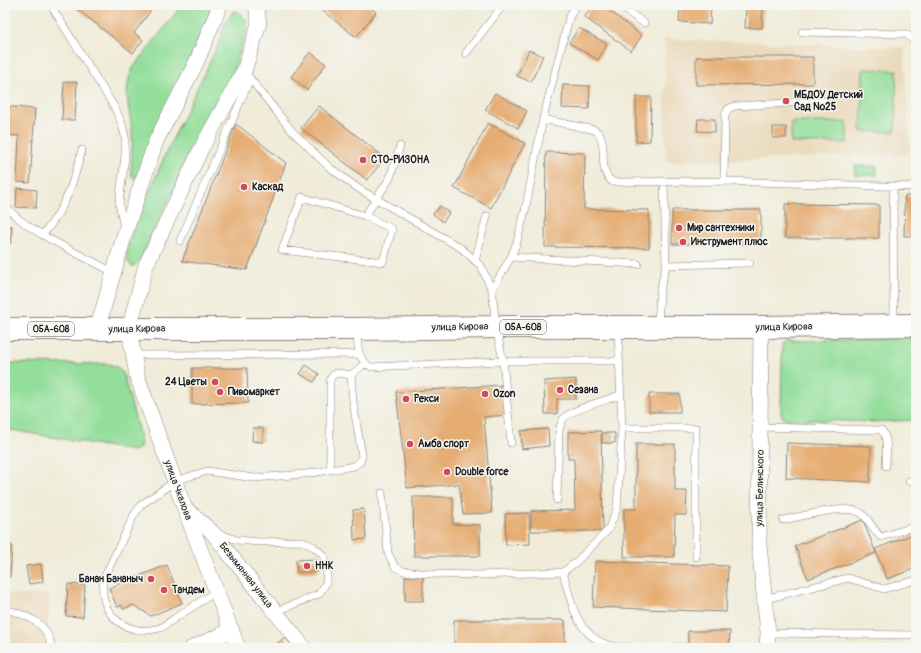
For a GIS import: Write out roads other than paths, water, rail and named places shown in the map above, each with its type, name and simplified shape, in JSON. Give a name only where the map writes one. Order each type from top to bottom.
[{"type":"main road","name":"улица Кирова","points":[[5,328],[97,330],[357,329],[496,326],[761,327],[916,325]]},
{"type":"street","points":[[97,330],[125,233],[156,141],[197,62],[220,5]]},
{"type":"street","points":[[129,329],[146,265],[202,147],[247,75],[259,23],[256,5]]},
{"type":"street","name":"улица Белинского","points":[[761,327],[759,545],[768,641]]},
{"type":"street","name":"улица Чкалова","points":[[129,329],[132,355],[137,376],[184,508],[238,648]]},
{"type":"street","name":"Безымянная улица","points":[[184,508],[212,532],[304,648]]},
{"type":"street","points":[[192,648],[232,630]]},
{"type":"lane","points":[[466,53],[503,5]]},
{"type":"lane","points":[[492,290],[511,257],[526,211],[543,119],[569,18],[576,5]]},
{"type":"lane","points":[[618,5],[644,23]]},
{"type":"lane","points":[[53,6],[115,108],[122,124],[125,136],[125,156],[120,204],[125,233]]},
{"type":"lane","points":[[802,32],[906,34],[916,42]]},
{"type":"lane","points":[[180,241],[247,75],[305,144],[347,182],[444,237],[461,248],[481,266],[492,290],[496,326],[503,361],[511,443]]},
{"type":"lane","points":[[724,180],[725,116],[728,109],[736,106],[826,101]]},
{"type":"lane","points":[[543,119],[595,130],[599,133],[602,138],[604,172],[613,182],[724,180],[916,187]]},
{"type":"lane","points":[[365,216],[377,200],[390,178],[400,146]]},
{"type":"lane","points":[[43,234],[64,204],[72,186],[82,150]]},
{"type":"lane","points":[[658,326],[660,291],[666,265],[664,182]]},
{"type":"lane","points":[[893,186],[894,325]]},
{"type":"lane","points":[[302,197],[365,216],[392,229],[383,262],[282,250],[302,197]]},
{"type":"lane","points":[[5,205],[15,217],[113,272]]},
{"type":"lane","points":[[475,261],[487,216]]},
{"type":"lane","points":[[511,257],[638,264]]},
{"type":"lane","points":[[666,265],[750,263]]},
{"type":"lane","points":[[382,493],[388,553],[395,567],[403,571],[429,574],[478,575],[563,572],[575,563],[608,530],[617,509],[622,428],[618,361],[618,327]]},
{"type":"lane","points":[[357,329],[358,354],[364,364],[371,367],[503,361],[618,361]]},
{"type":"lane","points":[[132,355],[358,354]]},
{"type":"lane","points":[[330,470],[330,380],[333,375],[338,373],[351,374],[364,364]]},
{"type":"lane","points":[[217,591],[160,628],[132,628],[115,621],[110,614],[103,595],[104,578],[134,515],[148,498],[175,481],[207,471],[254,478],[306,474],[354,466],[360,462],[362,456],[352,402],[351,374]]},
{"type":"lane","points":[[557,500],[559,431],[561,423],[565,417],[581,409],[620,395]]},
{"type":"lane","points":[[760,427],[881,430],[886,439],[886,466]]},
{"type":"lane","points":[[622,428],[696,428],[696,557]]},
{"type":"lane","points":[[783,520],[834,511],[853,510],[863,514],[881,537],[916,526]]},
{"type":"lane","points":[[212,532],[237,540],[259,542],[302,541],[314,547],[323,555],[327,568],[326,583],[319,594],[274,612]]},
{"type":"lane","points":[[563,572],[574,614],[586,631],[597,640],[610,646],[633,648]]},
{"type":"lane","points":[[764,599],[848,578],[859,579],[875,587],[884,589],[916,580]]},
{"type":"lane","points":[[5,609],[28,615],[42,627],[51,642],[51,648]]},
{"type":"lane","points":[[768,641],[916,634]]},
{"type":"place","name":"МБДОУ Детский Сад №25","points":[[786,101]]},
{"type":"place","name":"СТО-РИЗОНА","points":[[363,160]]},
{"type":"place","name":"Каскад","points":[[244,187]]},
{"type":"place","name":"Мир сантехники","points":[[679,228]]},
{"type":"place","name":"Инструмент плюс","points":[[683,242]]},
{"type":"place","name":"24 Цветы","points":[[215,382]]},
{"type":"place","name":"Сезана","points":[[560,390]]},
{"type":"place","name":"Пивомаркет","points":[[220,392]]},
{"type":"place","name":"Ozon","points":[[485,394]]},
{"type":"place","name":"Рекси","points":[[406,399]]},
{"type":"place","name":"Амба спорт","points":[[410,444]]},
{"type":"place","name":"Double force","points":[[447,472]]},
{"type":"place","name":"ННК","points":[[307,566]]},
{"type":"place","name":"Банан Бананыч","points":[[151,579]]},
{"type":"place","name":"Тандем","points":[[164,590]]}]
